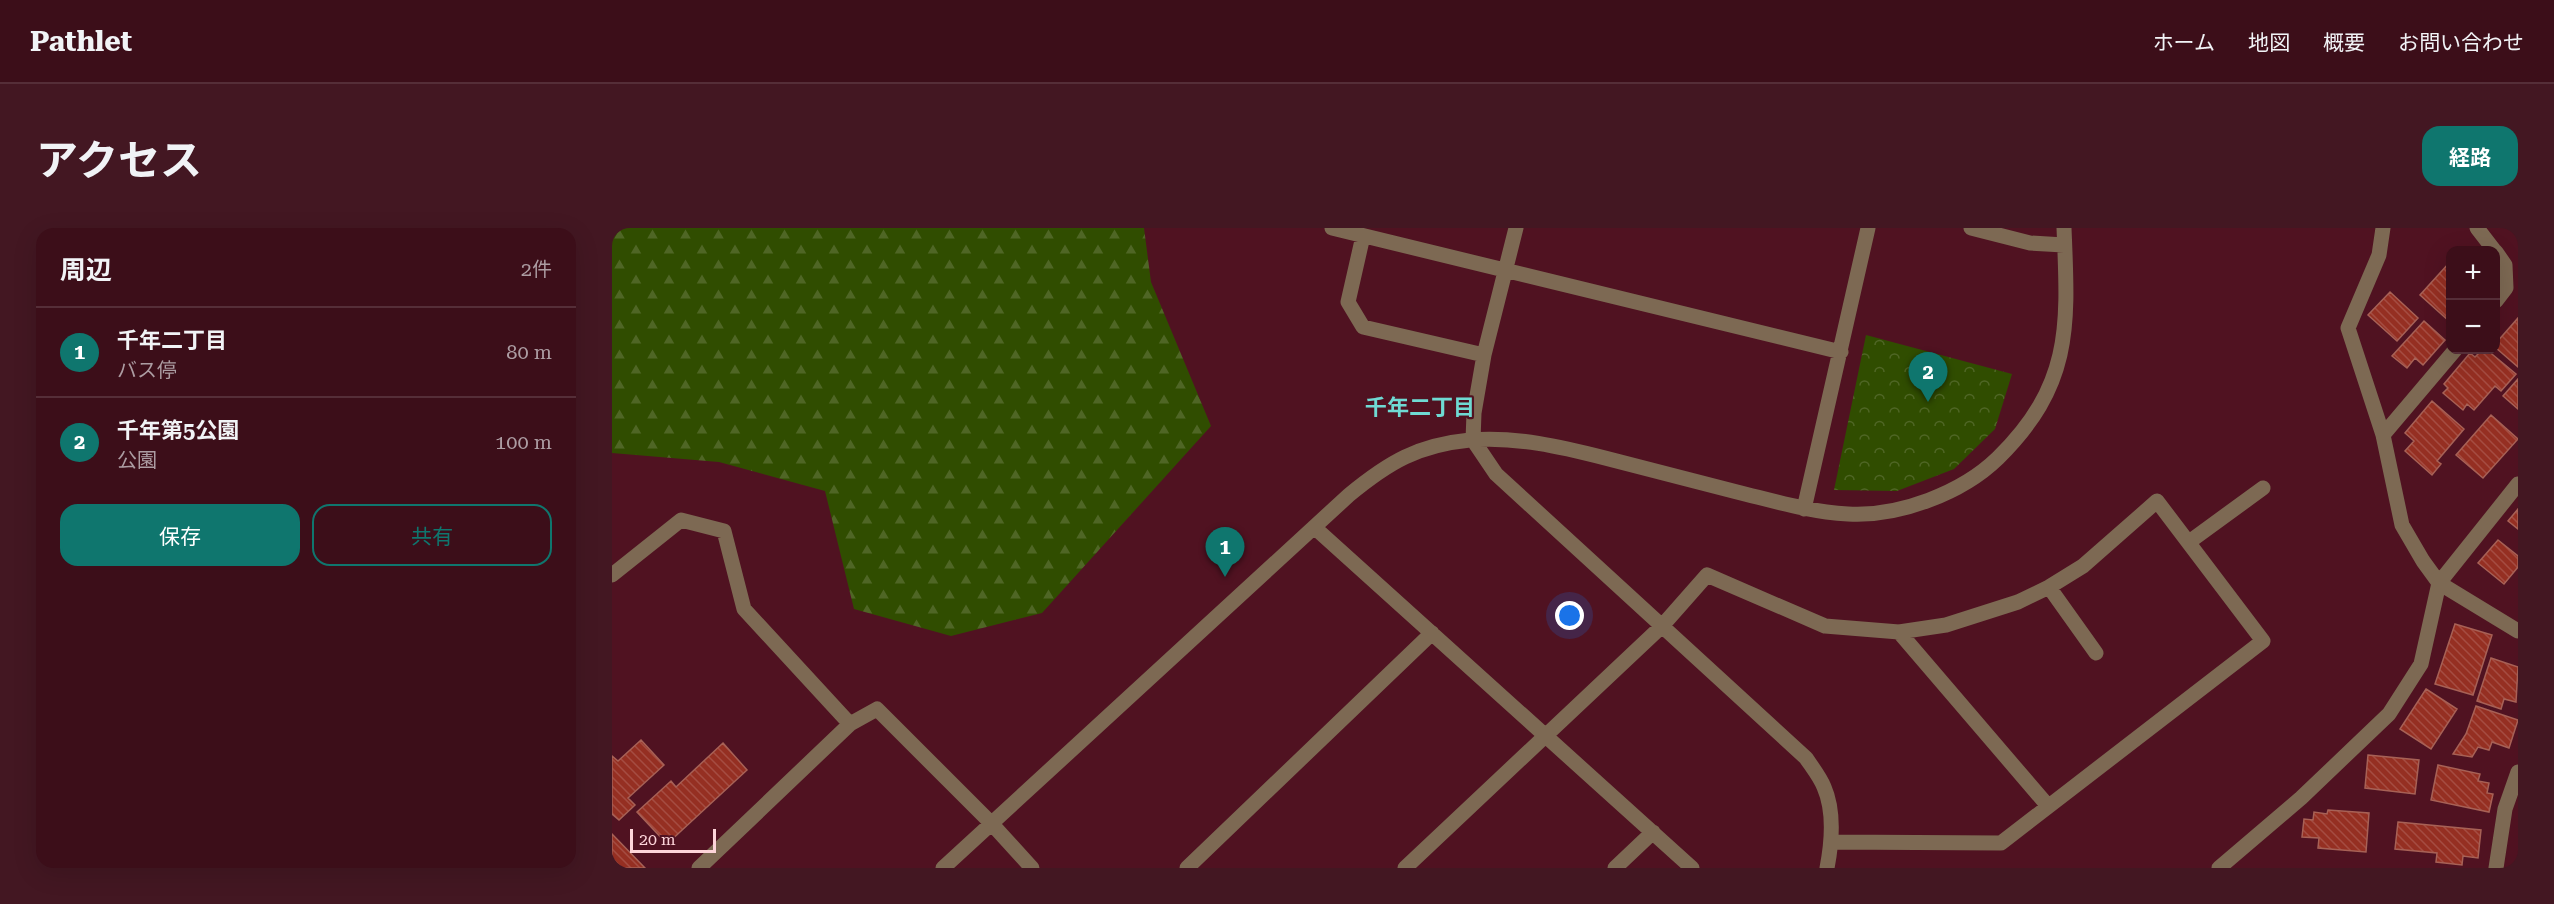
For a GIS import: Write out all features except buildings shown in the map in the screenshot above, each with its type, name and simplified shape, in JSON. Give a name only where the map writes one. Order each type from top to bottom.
[{"type":"street","points":[[1332,228],[1841,352]]},
{"type":"street","points":[[1516,228],[1484,355],[1474,413],[1473,440],[1496,474],[1806,758],[1824,787],[1832,842],[1827,868]]},
{"type":"street","points":[[1804,509],[1868,228]]},
{"type":"street","points":[[1971,228],[2030,243],[2064,245]]},
{"type":"street","points":[[944,868],[1348,495],[1392,462],[1430,445],[1473,440],[1550,444],[1804,509],[1850,514],[1892,510],[1937,497],[1984,472],[2016,441],[2043,404],[2056,374],[2065,332],[2064,228]]},
{"type":"street","points":[[2383,228],[2379,255],[2348,328],[2383,435],[2402,525],[2439,583],[2518,631]]},
{"type":"street","points":[[2477,228],[2491,246]]},
{"type":"street","points":[[1363,236],[1348,302],[1363,327],[1484,355]]},
{"type":"street","points":[[2500,258],[2505,265],[2506,288],[2500,296]]},
{"type":"street","points":[[2383,435],[2452,354]]},
{"type":"street","points":[[2219,868],[2301,798],[2389,714],[2421,664],[2439,583],[2518,484]]},
{"type":"street","points":[[2188,542],[2263,488]]},
{"type":"street","points":[[1405,868],[1662,626],[1707,575],[1825,626],[1899,632],[1946,625],[2018,602],[2049,587],[2083,566],[2157,501],[2263,641],[2001,843],[1832,842]]},
{"type":"street","points":[[612,575],[681,520],[724,531],[744,609],[850,724]]},
{"type":"street","points":[[1314,527],[1692,868]]},
{"type":"street","points":[[2049,587],[2096,653]]},
{"type":"street","points":[[1899,632],[2048,806]]},
{"type":"street","points":[[1187,868],[1432,633]]},
{"type":"street","points":[[699,868],[850,724],[877,709],[991,823],[1032,868]]},
{"type":"street","points":[[2496,868],[2505,809],[2518,772]]},
{"type":"street","points":[[1615,868],[1653,832]]},
{"type":"green space","points":[[612,228],[1144,228],[1151,282],[1211,426],[1042,613],[951,636],[854,609],[825,491],[719,462],[612,453]]},
{"type":"green space","points":[[1866,335],[2012,374],[1995,429],[1954,469],[1897,491],[1834,490]]},
{"type":"place","name":"千年第5公園","points":[[1928,402]]},
{"type":"place","name":"千年二丁目","points":[[1225,577]]},
{"type":"district","name":"千年二丁目","points":[[1420,407]]}]
